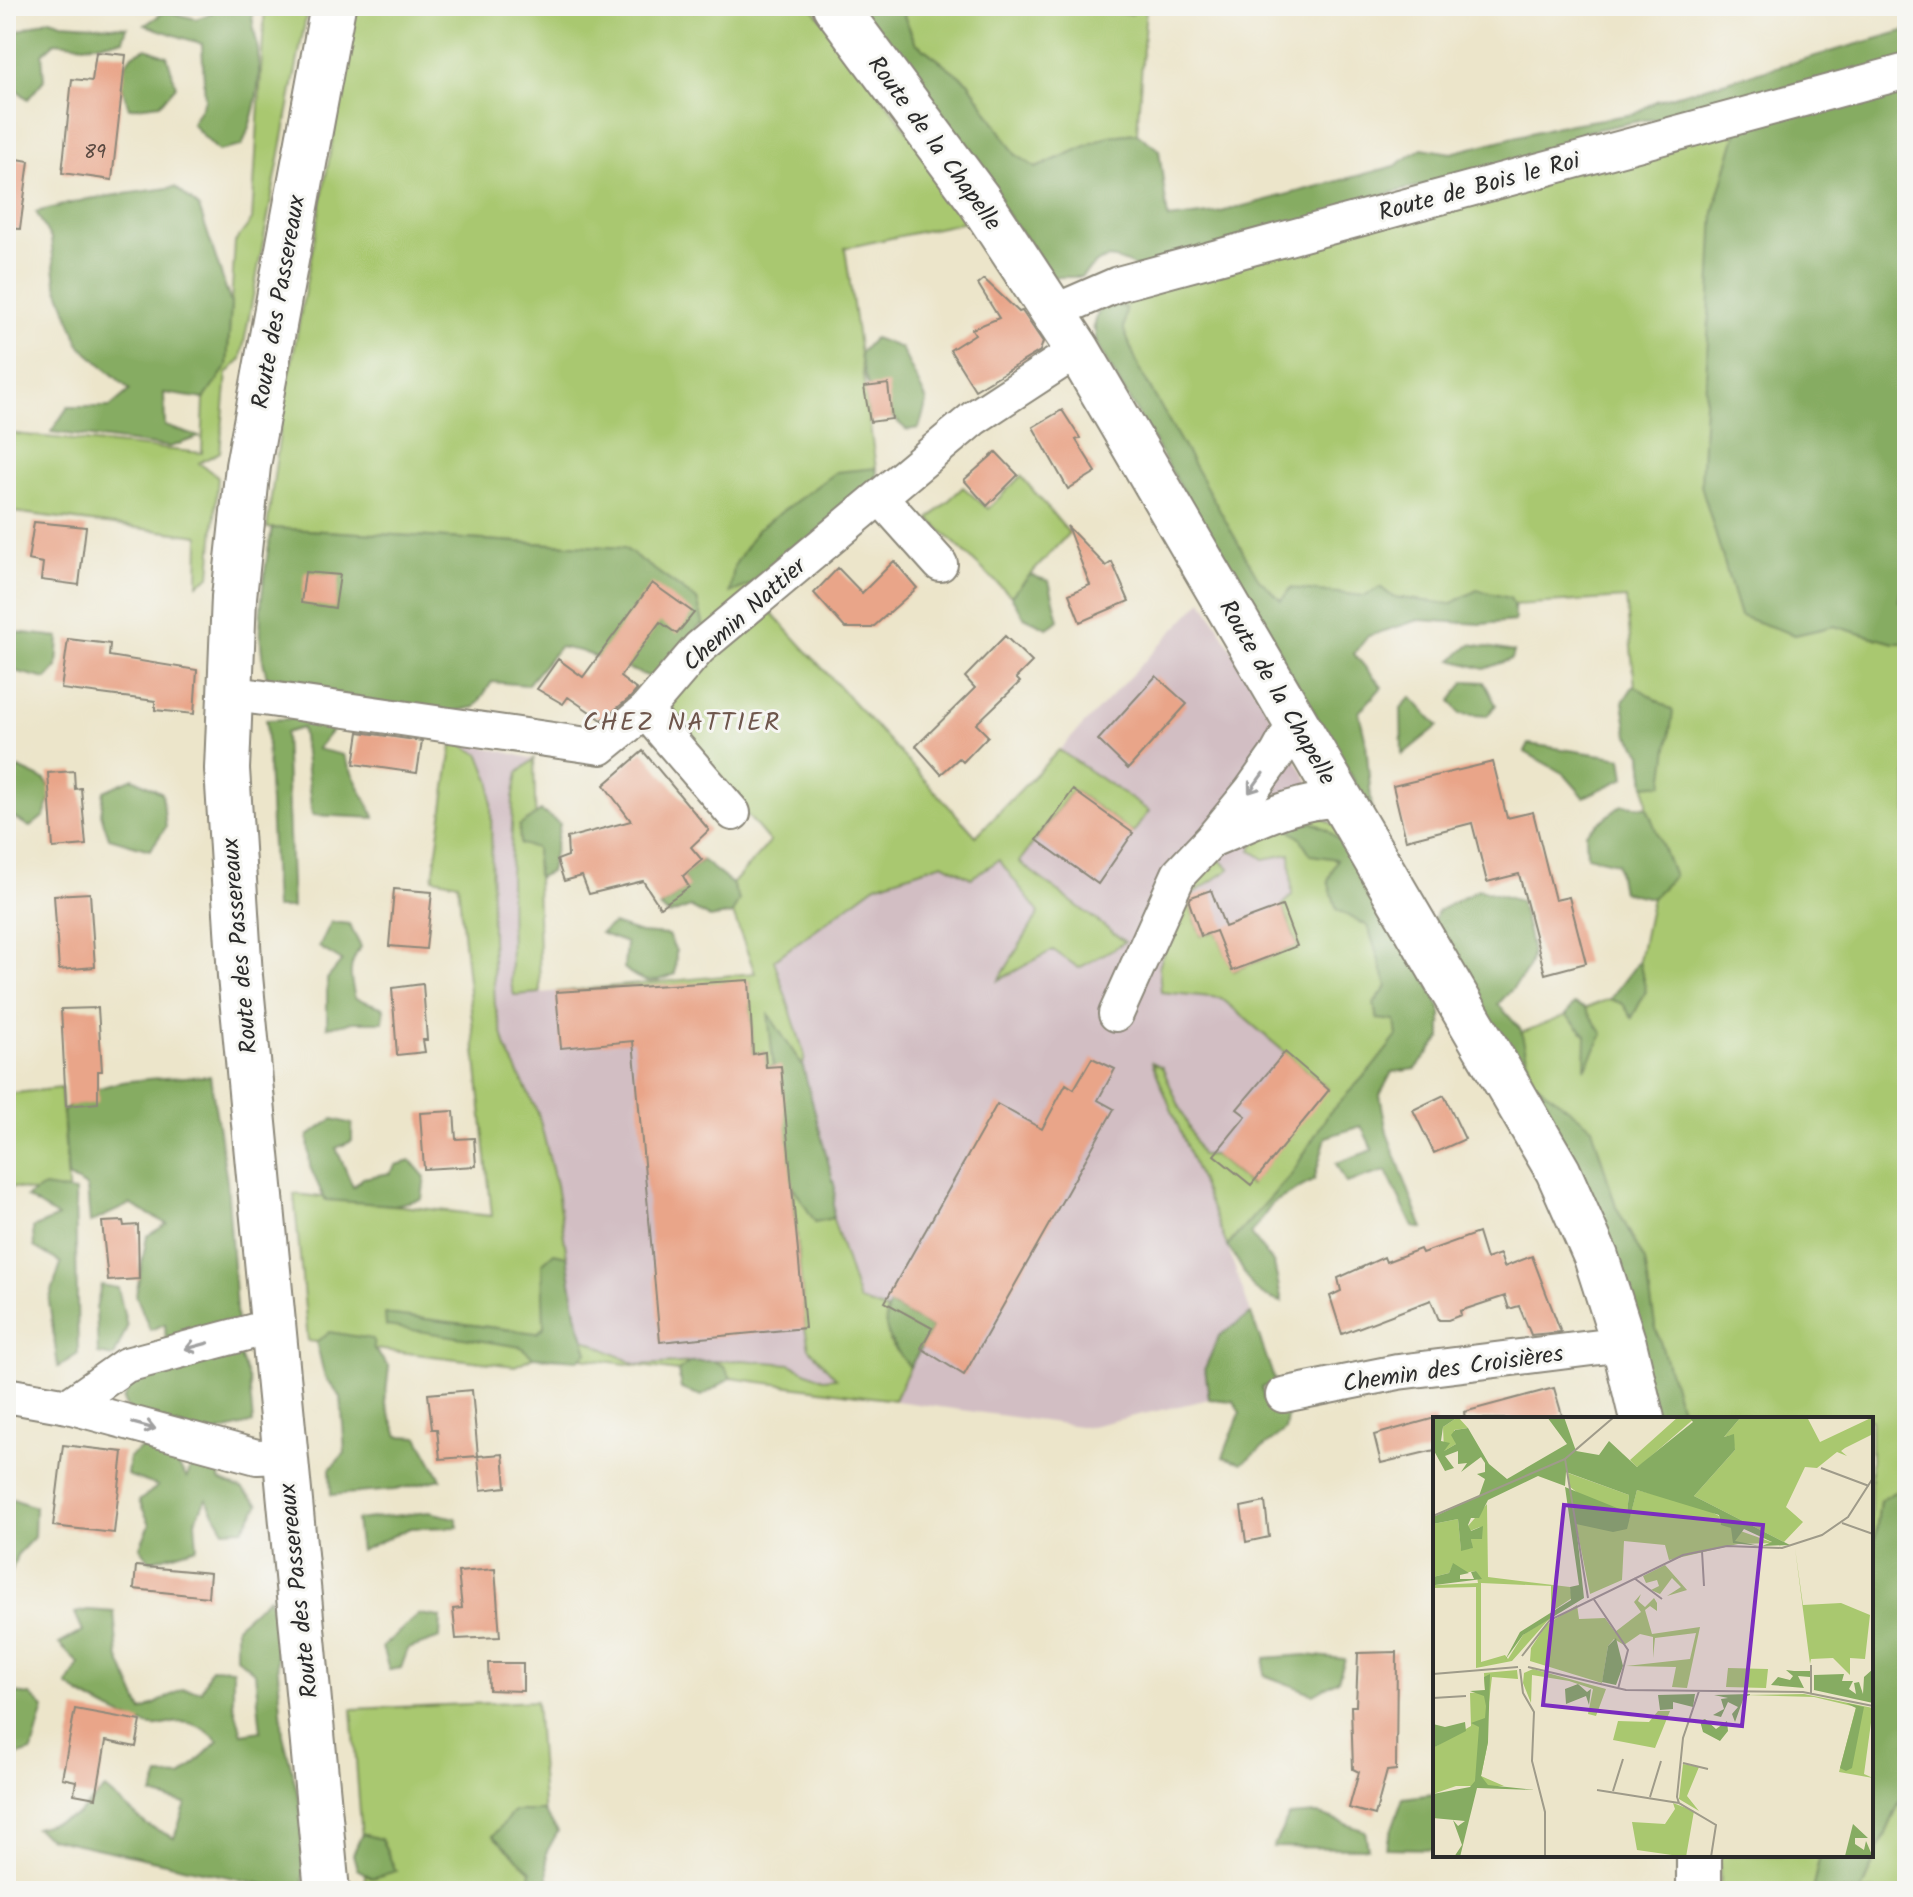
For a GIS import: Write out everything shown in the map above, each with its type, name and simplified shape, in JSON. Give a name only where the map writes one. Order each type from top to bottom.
[{"type":"main road","name":"Route des Passereaux","points":[[327,1891],[273,1326],[231,853],[227,769],[234,597],[248,466],[333,6]]},
{"type":"main road","name":"Route de la Chapelle","points":[[835,6],[979,200],[1078,350],[1558,1171],[1596,1257],[1624,1344],[1642,1417]]},
{"type":"main road","points":[[1699,1857],[1699,1891]]},
{"type":"street","name":"Route de Bois le Roi","points":[[1054,312],[1118,284],[1907,71]]},
{"type":"street","name":"Chemin Nattier","points":[[229,693],[601,747],[645,711],[699,648],[974,418],[1078,350]]},
{"type":"street","points":[[880,497],[940,564]]},
{"type":"street","points":[[645,711],[733,813]]},
{"type":"street","points":[[1116,1014],[1179,874],[1211,840],[1269,766],[1295,722]]},
{"type":"street","points":[[1211,840],[1303,804],[1326,799],[1342,801]]},
{"type":"street","points":[[68,1406],[126,1365],[273,1326]]},
{"type":"street","name":"Chemin des Croisières","points":[[1283,1395],[1398,1372],[1624,1344]]},
{"type":"street","points":[[6,1395],[68,1406],[257,1457],[285,1456]]},
{"type":"shaded area","points":[[1203,600],[1441,1009],[1227,1246],[1276,1384],[1086,1427],[559,1355],[492,1217],[458,883],[433,878],[453,739],[534,759],[540,993],[755,973],[964,820],[977,836]]},
{"type":"green space","points":[[207,6],[252,6],[259,63],[256,100],[242,146],[218,151],[192,124],[205,100],[202,44],[145,25],[166,11],[196,19],[212,13]]},
{"type":"green space","points":[[265,6],[308,6],[241,359],[227,374],[220,452],[199,463],[218,477],[210,576],[198,584],[199,536],[6,511],[6,433],[202,453],[204,399],[227,366],[235,242],[252,220]]},
{"type":"green space","points":[[357,6],[810,6],[831,28],[974,220],[845,248],[880,497],[759,599],[976,836],[1059,750],[1149,811],[1133,833],[1073,790],[1019,862],[1125,942],[1079,968],[1053,950],[999,980],[1039,913],[999,860],[971,878],[943,863],[876,885],[774,960],[805,1056],[803,1066],[769,1017],[859,1301],[886,1310],[889,1341],[910,1367],[894,1400],[559,1355],[533,1357],[515,1366],[308,1341],[294,1194],[492,1216],[458,883],[433,878],[453,739],[480,755],[491,783],[495,1005],[506,1048],[538,1113],[556,1185],[576,1314],[584,1339],[637,1365],[742,1360],[790,1364],[823,1379],[836,1378],[809,1348],[782,1066],[766,1067],[765,1052],[753,1054],[749,981],[556,992],[755,973],[725,892],[770,842],[652,703],[708,641],[697,600],[624,548],[267,528],[283,410]]},
{"type":"green space","points":[[850,6],[900,6],[915,42],[969,83],[1015,154],[1036,168],[1109,136],[1137,133],[1159,150],[1168,219],[1217,213],[1395,166],[1422,148],[1451,153],[1558,126],[1634,114],[1656,101],[1907,30],[1907,562],[1899,601],[1907,602],[1907,643],[1894,643],[1834,626],[1795,635],[1740,616],[1701,485],[1714,211],[1738,127],[1666,119],[1644,120],[1584,132],[1570,148],[1384,195],[1347,226],[1136,267],[1106,258],[1081,277],[1054,277]]},
{"type":"green space","points":[[900,6],[1093,6],[1097,12],[1132,14],[1133,6],[1146,6],[1137,133],[1109,136],[1036,168],[1015,154],[969,83],[915,42]]},
{"type":"green space","points":[[50,19],[62,23],[127,27],[123,40],[86,45],[55,42],[42,54],[44,80],[28,99],[6,81],[6,54],[11,34]]},
{"type":"green space","points":[[146,48],[167,56],[176,86],[160,104],[129,108],[118,74],[132,55]]},
{"type":"green space","points":[[1829,96],[1795,635],[1834,626],[1894,643],[1907,643],[1907,1484],[1880,1501],[1873,1555],[1873,1417],[1659,1417],[1494,1043],[1633,990],[1655,883],[1626,598],[1255,621],[1093,328],[1107,300]]},
{"type":"green space","points":[[175,187],[199,207],[231,304],[227,366],[204,399],[164,393],[165,426],[199,437],[170,447],[51,432],[68,407],[110,407],[130,390],[80,346],[56,283],[51,239],[36,212],[88,199]]},
{"type":"green space","points":[[1107,300],[1126,308],[1124,330],[1140,370],[1258,578],[1281,600],[1291,588],[1365,596],[1380,587],[1393,597],[1450,604],[1477,590],[1510,598],[1514,605],[1515,621],[1481,624],[1419,620],[1368,636],[1354,654],[1382,687],[1359,712],[1366,742],[1372,811],[1097,345],[1096,321],[1099,310]]},
{"type":"green space","points":[[874,338],[901,348],[927,401],[919,428],[907,430],[887,413],[869,388],[860,353]]},
{"type":"green space","points":[[876,468],[880,490],[757,582],[730,593],[734,566],[757,530],[836,472]]},
{"type":"green space","points":[[1021,476],[1069,533],[1011,596],[929,519],[963,487],[988,509]]},
{"type":"green space","points":[[272,528],[624,548],[697,600],[703,623],[653,678],[580,651],[559,647],[527,685],[492,682],[475,707],[446,713],[271,687],[265,670],[260,630]]},
{"type":"green space","points":[[1030,575],[1049,581],[1059,620],[1047,628],[1024,617],[1011,596]]},
{"type":"green space","points":[[6,631],[59,637],[57,667],[46,679],[6,669]]},
{"type":"green space","points":[[1471,644],[1514,652],[1512,659],[1484,669],[1452,660]]},
{"type":"green space","points":[[1465,681],[1484,682],[1496,705],[1487,716],[1460,714],[1451,701]]},
{"type":"green space","points":[[1634,685],[1673,711],[1663,784],[1645,786],[1642,754],[1628,734],[1623,702]]},
{"type":"green space","points":[[1411,697],[1438,726],[1402,755],[1401,708]]},
{"type":"green space","points":[[333,717],[335,727],[317,749],[343,755],[375,818],[312,815],[302,728],[285,733],[292,908],[275,908],[266,720]]},
{"type":"green space","points":[[1529,744],[1622,758],[1625,778],[1584,797],[1564,774],[1525,752]]},
{"type":"green space","points":[[534,759],[540,993],[514,995],[511,984],[510,876],[513,798],[518,773]]},
{"type":"green space","points":[[19,768],[45,780],[53,792],[44,816],[30,827],[6,813],[6,777]]},
{"type":"green space","points":[[133,778],[162,793],[166,827],[150,850],[109,838],[101,814],[104,791]]},
{"type":"green space","points":[[1622,805],[1647,807],[1674,876],[1652,898],[1622,892],[1617,863],[1587,856],[1586,833]]},
{"type":"green space","points":[[541,811],[560,824],[550,872],[537,878],[536,848],[520,844],[519,826]]},
{"type":"green space","points":[[1319,816],[1334,825],[1441,1009],[1227,1246],[1152,1062],[1162,1067],[1201,1155],[1214,1155],[1250,1185],[1328,1089],[1221,998],[1161,992],[1159,967],[1177,911],[1201,872],[1219,859],[1230,869],[1187,898],[1201,936],[1216,931],[1233,971],[1297,946],[1282,906],[1292,895],[1290,854],[1264,859],[1251,850],[1256,836]]},
{"type":"green space","points":[[1312,822],[1328,830],[1373,872],[1441,1009],[1441,1038],[1416,1069],[1392,1072],[1380,1095],[1387,1133],[1423,1229],[1413,1227],[1386,1171],[1346,1183],[1336,1163],[1373,1150],[1361,1126],[1326,1137],[1314,1180],[1273,1203],[1251,1234],[1274,1264],[1282,1302],[1260,1293],[1248,1281],[1227,1246],[1291,1175],[1328,1114],[1397,1036],[1395,1021],[1377,1019],[1374,1003],[1387,987],[1368,926],[1337,910],[1328,881],[1337,859],[1311,855],[1300,838],[1288,829]]},
{"type":"green space","points":[[702,860],[732,884],[739,900],[732,914],[710,918],[690,907],[669,915],[660,907],[688,887],[683,876]]},
{"type":"green space","points":[[1478,889],[1520,901],[1531,957],[1522,977],[1498,1004],[1521,1030],[1532,1080],[1592,1127],[1616,1207],[1645,1261],[1655,1325],[1683,1417],[1653,1417],[1429,929],[1438,911]]},
{"type":"green space","points":[[331,922],[349,924],[361,947],[353,959],[351,972],[355,998],[384,1008],[383,1022],[353,1022],[327,1027],[327,979],[342,961],[319,947]]},
{"type":"green space","points":[[613,924],[640,933],[668,935],[676,951],[675,974],[648,981],[630,973],[624,968],[626,943],[600,933]]},
{"type":"green space","points":[[1639,961],[1646,991],[1632,1018],[1623,1004],[1610,999]]},
{"type":"green space","points":[[1574,1004],[1585,1008],[1603,1034],[1585,1069],[1586,1035],[1566,1015]]},
{"type":"green space","points":[[768,1013],[803,1067],[835,1188],[833,1218],[815,1222],[778,1162],[779,1119]]},
{"type":"green space","points":[[210,1076],[227,1181],[239,1353],[249,1381],[253,1423],[212,1434],[130,1415],[123,1400],[138,1370],[166,1344],[165,1324],[150,1330],[136,1295],[147,1236],[167,1224],[130,1204],[90,1223],[87,1187],[68,1177],[63,1112],[76,1100],[110,1085]]},
{"type":"green space","points":[[61,1088],[69,1201],[6,1185],[6,1094]]},
{"type":"green space","points":[[333,1119],[352,1124],[352,1141],[336,1148],[353,1187],[363,1178],[390,1173],[396,1165],[411,1161],[425,1177],[422,1199],[394,1205],[325,1200],[310,1167],[308,1136]]},
{"type":"green space","points":[[44,1187],[75,1192],[78,1354],[58,1367],[49,1301],[61,1263],[34,1247],[33,1228],[58,1217],[26,1197]]},
{"type":"green space","points":[[554,1253],[567,1256],[576,1314],[588,1352],[578,1360],[533,1357],[521,1347],[386,1326],[385,1314],[537,1333],[544,1327],[542,1264]]},
{"type":"green space","points":[[101,1285],[118,1288],[127,1327],[114,1357],[98,1354],[96,1309]]},
{"type":"green space","points":[[890,1305],[932,1328],[910,1367],[894,1346],[887,1330]]},
{"type":"green space","points":[[1251,1314],[1276,1384],[1262,1387],[1264,1399],[1288,1407],[1285,1431],[1242,1463],[1223,1457],[1240,1413],[1234,1401],[1209,1399],[1205,1368],[1219,1336]]},
{"type":"green space","points":[[329,1332],[373,1339],[374,1349],[389,1367],[385,1402],[398,1436],[418,1437],[441,1479],[395,1490],[331,1495],[330,1469],[345,1453],[341,1397],[325,1378],[316,1342]]},
{"type":"green space","points":[[713,1361],[724,1366],[731,1378],[702,1396],[681,1389],[678,1371],[690,1362]]},
{"type":"green space","points":[[146,1445],[170,1454],[187,1478],[196,1449],[222,1457],[219,1480],[242,1489],[259,1504],[243,1529],[224,1530],[206,1499],[195,1521],[197,1547],[150,1561],[140,1547],[150,1524],[139,1501],[158,1486],[127,1475],[129,1457]]},
{"type":"green space","points":[[1907,1484],[1907,1785],[1861,1891],[1812,1891],[1820,1857],[1873,1857],[1873,1555],[1880,1501]]},
{"type":"green space","points":[[10,1498],[35,1507],[34,1537],[17,1555],[6,1588],[6,1502]]},
{"type":"green space","points":[[429,1512],[456,1518],[458,1527],[410,1528],[360,1551],[356,1520]]},
{"type":"green space","points":[[269,1597],[274,1621],[283,1735],[300,1803],[304,1891],[281,1891],[280,1888],[50,1838],[35,1828],[76,1816],[105,1789],[147,1825],[174,1838],[186,1804],[152,1795],[159,1776],[181,1777],[218,1741],[203,1728],[191,1724],[179,1722],[155,1726],[133,1721],[67,1685],[79,1664],[59,1644],[83,1631],[75,1613],[88,1610],[114,1612],[118,1656],[142,1711],[183,1689],[201,1691],[211,1668],[233,1669],[233,1702],[242,1734],[261,1731],[255,1673],[236,1657],[236,1626]]},
{"type":"green space","points":[[419,1614],[441,1617],[440,1638],[408,1649],[401,1668],[389,1670],[382,1647]]},
{"type":"green space","points":[[1306,1655],[1345,1659],[1338,1680],[1314,1694],[1264,1675],[1265,1658]]},
{"type":"green space","points":[[6,1692],[30,1695],[44,1708],[32,1751],[6,1759]]},
{"type":"green space","points":[[536,1701],[549,1891],[366,1891],[352,1709]]},
{"type":"green space","points":[[1907,1785],[1907,1891],[1861,1891]]},
{"type":"green space","points":[[1433,1794],[1433,1849],[1385,1848],[1403,1798]]},
{"type":"green space","points":[[514,1811],[543,1811],[558,1831],[546,1853],[549,1891],[528,1891],[531,1871],[493,1836]]},
{"type":"green space","points":[[1318,1814],[1365,1831],[1368,1848],[1273,1847],[1289,1816]]},
{"type":"green space","points":[[362,1834],[381,1839],[396,1871],[373,1878],[357,1869],[353,1854]]},
{"type":"green space","points":[[1719,1857],[1820,1857],[1812,1891],[1720,1891]]},
{"type":"building","points":[[96,52],[126,55],[112,180],[62,173],[72,79],[92,81]]},
{"type":"building","points":[[6,157],[29,161],[20,229],[6,228]]},
{"type":"building","points":[[984,279],[1019,312],[1022,311],[1043,342],[1040,351],[975,390],[950,350],[975,334],[972,329],[999,318],[978,284]]},
{"type":"building","points":[[888,384],[892,419],[870,422],[864,387]]},
{"type":"building","points":[[1062,410],[1096,472],[1068,489],[1033,427]]},
{"type":"building","points":[[996,452],[1018,475],[987,506],[964,480]]},
{"type":"building","points":[[34,522],[86,527],[79,585],[41,580],[43,563],[28,560]]},
{"type":"building","points":[[1067,526],[1106,566],[1112,562],[1129,601],[1080,622],[1069,594],[1090,585]]},
{"type":"building","points":[[894,561],[917,588],[872,628],[845,628],[814,593],[838,568],[862,593]]},
{"type":"building","points":[[305,572],[340,575],[335,608],[301,603]]},
{"type":"building","points":[[652,583],[694,613],[677,634],[660,622],[620,677],[637,690],[631,697],[602,720],[568,697],[563,704],[537,689],[558,659],[583,677]]},
{"type":"building","points":[[1005,636],[1032,662],[1016,678],[1020,682],[976,724],[988,736],[963,762],[959,758],[941,774],[916,746],[975,688],[965,677]]},
{"type":"building","points":[[68,639],[110,644],[109,656],[197,670],[194,714],[155,710],[155,701],[61,689]]},
{"type":"building","points":[[1156,676],[1187,704],[1128,769],[1098,740]]},
{"type":"building","points":[[359,732],[422,741],[417,773],[354,764]]},
{"type":"building","points":[[643,751],[709,830],[691,847],[702,860],[683,876],[689,887],[660,907],[643,881],[589,894],[582,876],[564,881],[557,860],[568,856],[567,838],[631,821],[604,785]]},
{"type":"building","points":[[1493,762],[1507,818],[1533,812],[1555,900],[1569,897],[1586,963],[1545,974],[1519,874],[1487,882],[1472,823],[1406,840],[1393,786]]},
{"type":"building","points":[[74,771],[75,789],[81,788],[86,845],[53,848],[48,773]]},
{"type":"building","points":[[1073,790],[1133,833],[1098,884],[1037,840]]},
{"type":"building","points":[[394,889],[432,892],[426,949],[389,946]]},
{"type":"building","points":[[1211,890],[1225,927],[1282,906],[1297,946],[1232,971],[1216,931],[1201,936],[1189,902],[1191,897]]},
{"type":"building","points":[[90,893],[95,967],[59,970],[54,895]]},
{"type":"building","points":[[749,980],[753,1054],[765,1052],[766,1067],[781,1066],[805,1328],[660,1342],[633,1041],[561,1048],[556,992]]},
{"type":"building","points":[[423,984],[425,1052],[397,1055],[392,988]]},
{"type":"building","points":[[98,1008],[102,1071],[98,1071],[98,1103],[66,1106],[61,1009]]},
{"type":"building","points":[[1285,1052],[1329,1090],[1251,1185],[1214,1155],[1246,1116],[1237,1109]]},
{"type":"building","points":[[1092,1058],[1115,1069],[1098,1100],[1114,1109],[964,1375],[921,1348],[932,1328],[885,1302],[997,1104],[1042,1129],[1066,1084],[1074,1089]]},
{"type":"building","points":[[1444,1095],[1465,1139],[1434,1153],[1413,1110]]},
{"type":"building","points":[[454,1111],[456,1139],[474,1138],[476,1166],[424,1169],[420,1113]]},
{"type":"building","points":[[123,1221],[124,1226],[138,1225],[139,1279],[108,1281],[102,1222]]},
{"type":"building","points":[[1478,1233],[1486,1259],[1500,1254],[1504,1267],[1532,1256],[1561,1332],[1531,1335],[1519,1306],[1509,1309],[1505,1296],[1460,1311],[1461,1315],[1448,1320],[1439,1320],[1431,1300],[1342,1334],[1330,1296],[1341,1291],[1338,1278],[1384,1257],[1386,1262],[1420,1249],[1422,1253]]},
{"type":"building","points":[[1554,1388],[1562,1415],[1465,1417],[1464,1412]]},
{"type":"building","points":[[472,1390],[478,1456],[440,1459],[437,1429],[432,1429],[428,1394]]},
{"type":"building","points":[[1433,1419],[1433,1450],[1381,1463],[1374,1435]]},
{"type":"building","points":[[63,1445],[123,1452],[114,1533],[53,1526]]},
{"type":"building","points":[[503,1454],[506,1487],[481,1490],[478,1456]]},
{"type":"building","points":[[1265,1502],[1269,1537],[1246,1542],[1241,1507]]},
{"type":"building","points":[[136,1566],[210,1573],[208,1597],[134,1589]]},
{"type":"building","points":[[495,1569],[500,1637],[456,1639],[453,1609],[462,1608],[458,1572]]},
{"type":"building","points":[[1397,1652],[1396,1770],[1387,1771],[1375,1815],[1349,1808],[1359,1772],[1353,1769],[1351,1706],[1356,1706],[1358,1653]]},
{"type":"building","points":[[488,1663],[523,1663],[523,1691],[489,1690]]},
{"type":"building","points":[[75,1709],[141,1721],[136,1747],[106,1741],[96,1798],[74,1794],[76,1781],[62,1778]]},
{"type":"district","name":"CHEZ NATTIER","points":[[682,721]]}]
